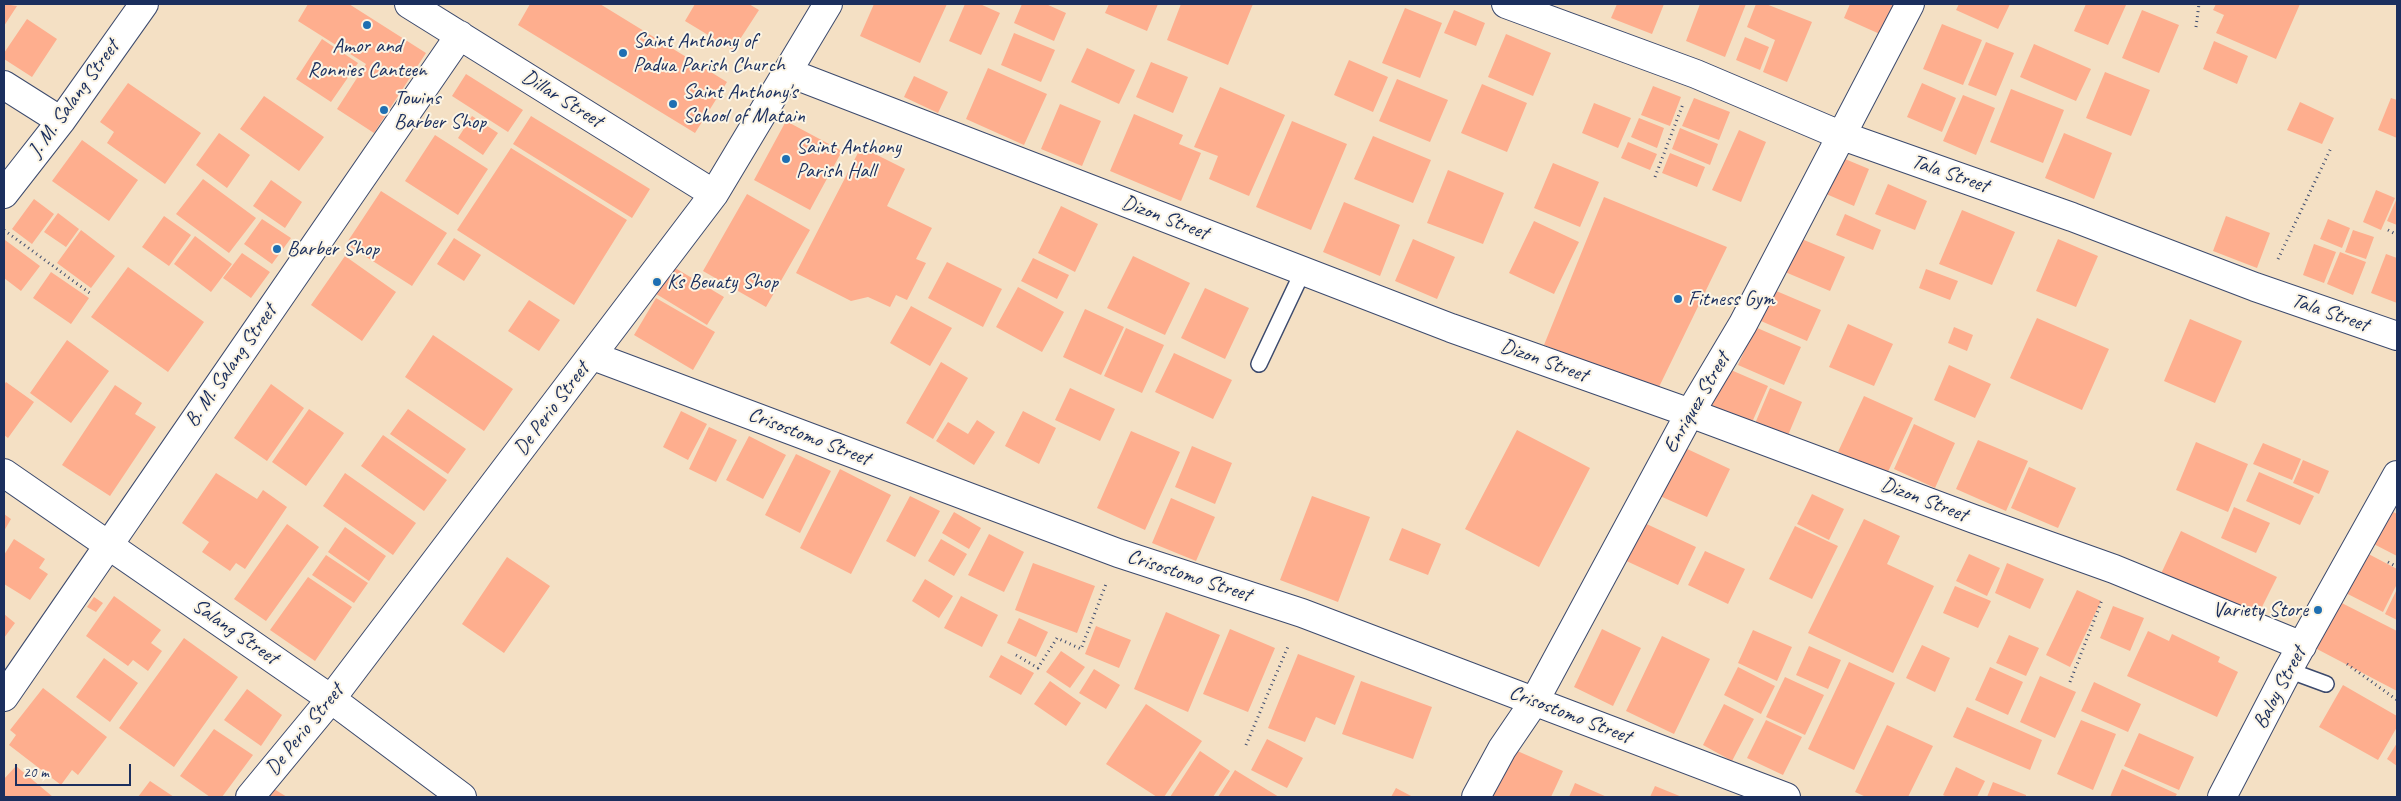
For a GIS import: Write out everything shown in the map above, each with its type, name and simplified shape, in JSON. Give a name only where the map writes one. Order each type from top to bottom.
[{"type":"street","name":"J. M. Salang Street","points":[[4,194],[61,121],[144,4]]},
{"type":"street","name":"Dillar Street","points":[[409,4],[714,194]]},
{"type":"street","name":"De Perio Street","points":[[250,797],[331,698],[593,356],[714,194],[828,4]]},
{"type":"street","name":"Tala Street","points":[[1506,4],[1696,74],[1840,135],[2072,217],[2255,287],[2397,336]]},
{"type":"street","name":"Enriquez Street","points":[[1476,797],[1502,749],[1534,702],[1690,413],[1743,324],[1910,4]]},
{"type":"street","name":"B. M. Salang Street","points":[[4,698],[108,544],[460,35]]},
{"type":"street","name":"Dizon Street","points":[[787,72],[1451,328],[1690,413],[2305,641]]},
{"type":"street","points":[[4,85],[61,121]]},
{"type":"street","name":"Crisostomo Street","points":[[593,356],[1118,553],[1302,613],[1786,797]]},
{"type":"street","name":"Salang Street","points":[[4,472],[331,698],[462,797]]},
{"type":"street","name":"Baloy Street","points":[[2222,797],[2288,670],[2397,475]]},
{"type":"lane","points":[[1259,364],[1303,272]]},
{"type":"lane","points":[[2288,670],[2326,684]]},
{"type":"path","points":[[2196,27],[2199,4]]},
{"type":"path","points":[[1655,177],[1696,74]]},
{"type":"path","points":[[2255,287],[2277,260],[2331,148]]},
{"type":"path","points":[[4,230],[91,294]]},
{"type":"path","points":[[2388,230],[2397,235]]},
{"type":"path","points":[[1016,655],[1038,668],[1057,638],[1080,649],[1118,553]]},
{"type":"path","points":[[2070,682],[2114,569]]},
{"type":"path","points":[[1246,745],[1302,613]]},
{"type":"path","points":[[2305,641],[2397,700]]},
{"type":"building","points":[[4,4],[17,6],[4,26]]},
{"type":"building","points":[[308,4],[349,4],[426,53],[374,133],[337,109],[366,64],[298,21]]},
{"type":"building","name":"Saint Anthony's School of Matain","points":[[530,4],[600,4],[727,82],[695,133],[518,25]]},
{"type":"building","points":[[695,4],[749,4],[759,10],[733,50],[685,21]]},
{"type":"building","points":[[874,4],[947,4],[920,63],[860,36]]},
{"type":"building","points":[[965,4],[980,4],[1000,13],[981,55],[949,41]]},
{"type":"building","points":[[1022,4],[1046,4],[1066,13],[1054,41],[1014,23]]},
{"type":"building","points":[[1109,4],[1158,4],[1147,31],[1105,13]]},
{"type":"building","points":[[1181,4],[1253,4],[1228,65],[1167,40]]},
{"type":"building","points":[[1617,4],[1664,4],[1652,34],[1611,18]]},
{"type":"building","points":[[1700,4],[1746,4],[1725,57],[1686,41]]},
{"type":"building","points":[[1756,4],[1766,4],[1812,22],[1787,82],[1763,72],[1775,40],[1747,27]]},
{"type":"building","points":[[1850,4],[1891,4],[1904,9],[1891,39],[1844,18]]},
{"type":"building","points":[[1959,4],[2010,4],[1998,29],[1956,10]]},
{"type":"building","points":[[2086,4],[2126,5],[2108,45],[2074,31]]},
{"type":"building","points":[[2216,4],[2300,4],[2276,59],[2216,33],[2224,15],[2213,10]]},
{"type":"building","points":[[1405,8],[1442,23],[1420,78],[1382,63]]},
{"type":"building","points":[[1454,10],[1485,23],[1476,46],[1444,33]]},
{"type":"building","points":[[2142,10],[2179,25],[2159,73],[2122,58]]},
{"type":"building","points":[[27,19],[57,39],[32,77],[4,59],[4,53]]},
{"type":"building","points":[[1942,24],[1982,40],[1963,85],[1923,69]]},
{"type":"building","points":[[1014,33],[1055,50],[1041,82],[1001,65]]},
{"type":"building","points":[[1506,34],[1551,53],[1533,96],[1488,77]]},
{"type":"building","points":[[1745,37],[1769,47],[1760,70],[1736,60]]},
{"type":"building","points":[[322,39],[358,63],[331,102],[296,79]]},
{"type":"building","points":[[2214,41],[2248,56],[2237,84],[2203,69]]},
{"type":"building","points":[[1986,42],[2014,53],[1996,96],[1968,85]]},
{"type":"building","points":[[2034,44],[2091,69],[2076,101],[2020,77]]},
{"type":"building","points":[[1087,48],[1135,70],[1119,104],[1071,82]]},
{"type":"building","points":[[1349,60],[1388,77],[1373,112],[1334,95]]},
{"type":"building","points":[[1151,62],[1188,77],[1173,113],[1136,97]]},
{"type":"building","points":[[988,68],[1047,94],[1024,145],[966,119]]},
{"type":"building","points":[[2105,72],[2150,90],[2131,136],[2086,118]]},
{"type":"building","points":[[466,74],[523,110],[508,132],[452,96]]},
{"type":"building","points":[[914,76],[948,92],[938,113],[904,97]]},
{"type":"building","points":[[1397,79],[1448,100],[1430,142],[1379,121]]},
{"type":"building","points":[[128,83],[201,133],[165,184],[107,143],[114,132],[100,122]]},
{"type":"building","points":[[1922,83],[1956,98],[1942,132],[1907,117]]},
{"type":"building","points":[[1482,84],[1527,103],[1507,152],[1461,133]]},
{"type":"building","points":[[1653,86],[1681,97],[1670,126],[1641,115]]},
{"type":"building","points":[[1220,87],[1285,115],[1249,196],[1209,179],[1218,156],[1194,147]]},
{"type":"building","points":[[2011,89],[2064,110],[2043,163],[1990,142]]},
{"type":"building","points":[[1963,95],[1995,108],[1976,155],[1943,141]]},
{"type":"building","points":[[264,96],[324,137],[299,171],[240,129]]},
{"type":"building","points":[[1694,98],[1730,112],[1719,140],[1682,126]]},
{"type":"building","points":[[2391,98],[2397,100],[2397,138],[2378,130]]},
{"type":"building","points":[[2300,102],[2334,118],[2322,144],[2287,130]]},
{"type":"building","points":[[1594,103],[1631,118],[1618,148],[1582,133]]},
{"type":"building","points":[[1060,104],[1101,121],[1082,166],[1041,149]]},
{"type":"building","points":[[1134,114],[1183,135],[1179,144],[1201,153],[1181,201],[1110,171]]},
{"type":"building","points":[[472,116],[498,133],[483,155],[458,138]]},
{"type":"building","points":[[531,116],[650,189],[632,218],[513,144]]},
{"type":"building","points":[[1639,118],[1664,128],[1657,148],[1631,137]]},
{"type":"building","points":[[786,121],[842,151],[810,210],[754,180]]},
{"type":"building","points":[[1292,121],[1347,144],[1311,230],[1256,207]]},
{"type":"building","points":[[1680,128],[1718,144],[1710,165],[1672,149]]},
{"type":"building","points":[[1739,130],[1766,142],[1741,202],[1712,190]]},
{"type":"building","points":[[219,133],[250,155],[227,188],[196,165]]},
{"type":"building","points":[[2064,133],[2112,153],[2094,199],[2045,178]]},
{"type":"building","points":[[435,135],[488,169],[458,215],[405,181]]},
{"type":"building","points":[[1373,136],[1431,160],[1413,203],[1354,179]]},
{"type":"building","points":[[82,140],[138,180],[109,221],[52,181]]},
{"type":"building","points":[[1628,142],[1657,154],[1650,170],[1621,158]]},
{"type":"building","points":[[861,147],[905,169],[887,206],[932,228],[916,259],[926,263],[907,300],[896,295],[890,307],[868,297],[851,301],[796,273]]},
{"type":"building","points":[[511,148],[627,220],[574,305],[457,230]]},
{"type":"building","points":[[1670,153],[1705,167],[1697,187],[1662,173]]},
{"type":"building","points":[[1833,154],[1869,169],[1854,206],[1817,190]]},
{"type":"building","points":[[1553,163],[1599,182],[1580,227],[1534,208]]},
{"type":"building","points":[[1448,170],[1504,193],[1483,244],[1427,223]]},
{"type":"building","points":[[203,179],[256,218],[229,253],[176,214]]},
{"type":"building","points":[[271,180],[302,202],[285,228],[253,206]]},
{"type":"building","points":[[1888,184],[1927,201],[1915,230],[1875,214]]},
{"type":"building","points":[[2376,190],[2395,198],[2381,230],[2363,222]]},
{"type":"building","points":[[381,191],[447,233],[412,286],[346,244]]},
{"type":"building","points":[[747,194],[810,230],[766,307],[703,271]]},
{"type":"building","points":[[1604,197],[1727,247],[1658,389],[1544,345]]},
{"type":"building","points":[[2397,198],[2397,225],[2387,221]]},
{"type":"building","points":[[34,199],[54,214],[32,244],[12,229]]},
{"type":"building","points":[[1344,202],[1400,225],[1380,276],[1323,252]]},
{"type":"building","points":[[1061,206],[1098,224],[1075,272],[1038,253]]},
{"type":"building","points":[[1962,210],[2015,232],[1992,285],[1939,264]]},
{"type":"building","points":[[58,213],[79,229],[66,247],[44,232]]},
{"type":"building","points":[[1845,214],[1881,230],[1873,250],[1836,235]]},
{"type":"building","points":[[164,216],[191,235],[169,266],[142,247]]},
{"type":"building","points":[[2226,216],[2270,233],[2257,268],[2213,251]]},
{"type":"building","points":[[262,219],[291,238],[272,264],[244,244]]},
{"type":"building","points":[[2328,219],[2350,228],[2342,248],[2320,239]]},
{"type":"building","points":[[1534,221],[1579,242],[1554,294],[1509,273]]},
{"type":"building","points":[[81,230],[115,256],[91,288],[57,263]]},
{"type":"building","points":[[2353,230],[2374,237],[2366,259],[2345,252]]},
{"type":"building","points":[[1792,235],[1845,257],[1830,291],[1778,269]]},
{"type":"building","points":[[195,236],[232,264],[211,292],[174,264]]},
{"type":"building","points":[[454,238],[481,255],[464,281],[437,264]]},
{"type":"building","points":[[1413,239],[1455,257],[1437,299],[1395,281]]},
{"type":"building","points":[[2058,239],[2098,256],[2076,307],[2036,291]]},
{"type":"building","points":[[5,240],[40,266],[21,291],[4,278]]},
{"type":"building","points":[[2314,244],[2336,252],[2324,283],[2303,275]]},
{"type":"building","points":[[2340,252],[2366,262],[2353,295],[2327,284]]},
{"type":"building","points":[[242,253],[270,272],[251,298],[223,278]]},
{"type":"building","points":[[2386,254],[2397,258],[2397,303],[2371,293]]},
{"type":"building","points":[[345,256],[396,292],[362,341],[311,305]]},
{"type":"building","points":[[1133,256],[1190,283],[1165,335],[1107,308]]},
{"type":"building","points":[[1033,258],[1069,275],[1057,299],[1021,281]]},
{"type":"building","points":[[665,262],[724,297],[707,325],[648,289]]},
{"type":"building","points":[[947,262],[1002,289],[983,327],[928,298]]},
{"type":"building","points":[[128,267],[204,322],[168,372],[91,317]]},
{"type":"building","points":[[1926,269],[1958,281],[1950,300],[1919,288]]},
{"type":"building","points":[[51,272],[89,298],[71,324],[33,298]]},
{"type":"building","points":[[1018,287],[1064,312],[1042,352],[996,327]]},
{"type":"building","points":[[1767,287],[1821,310],[1807,341],[1754,318]]},
{"type":"building","points":[[1205,288],[1249,308],[1225,359],[1181,338]]},
{"type":"building","points":[[656,298],[715,332],[693,370],[634,335]]},
{"type":"building","points":[[529,300],[560,320],[539,351],[508,331]]},
{"type":"building","points":[[911,306],[952,328],[930,366],[890,343]]},
{"type":"building","points":[[1085,309],[1124,327],[1101,375],[1063,357]]},
{"type":"building","points":[[2037,318],[2109,349],[2082,410],[2010,378]]},
{"type":"building","points":[[2190,319],[2242,341],[2215,403],[2164,381]]},
{"type":"building","points":[[1848,324],[1893,344],[1874,386],[1829,367]]},
{"type":"building","points":[[1755,327],[1801,347],[1784,385],[1738,365]]},
{"type":"building","points":[[1954,327],[1973,335],[1967,351],[1948,343]]},
{"type":"building","points":[[1126,328],[1164,345],[1142,393],[1104,376]]},
{"type":"building","points":[[433,335],[513,389],[484,431],[405,377]]},
{"type":"building","points":[[67,340],[109,371],[71,423],[30,393]]},
{"type":"building","points":[[1174,353],[1232,380],[1213,419],[1155,392]]},
{"type":"building","points":[[941,362],[968,378],[933,439],[906,423]]},
{"type":"building","points":[[1949,365],[1991,384],[1975,418],[1934,400]]},
{"type":"building","points":[[1724,367],[1768,386],[1750,427],[1706,408]]},
{"type":"building","points":[[6,382],[34,402],[8,438],[4,435],[4,385]]},
{"type":"building","points":[[271,384],[304,408],[267,461],[234,438]]},
{"type":"building","points":[[115,385],[142,403],[135,414],[156,427],[110,496],[62,465]]},
{"type":"building","points":[[1070,388],[1115,409],[1100,441],[1055,420]]},
{"type":"building","points":[[1770,388],[1802,402],[1786,440],[1754,426]]},
{"type":"building","points":[[1864,396],[1913,418],[1887,474],[1838,452]]},
{"type":"building","points":[[309,409],[344,433],[306,486],[272,462]]},
{"type":"building","points":[[408,409],[466,449],[448,474],[390,434]]},
{"type":"building","points":[[681,411],[707,424],[688,460],[663,447]]},
{"type":"building","points":[[1023,411],[1056,428],[1039,464],[1005,446]]},
{"type":"building","points":[[977,420],[995,432],[974,465],[936,441],[948,422],[968,434]]},
{"type":"building","points":[[1914,424],[1955,443],[1935,488],[1894,469]]},
{"type":"building","points":[[709,427],[737,440],[716,482],[689,469]]},
{"type":"building","points":[[1517,430],[1590,468],[1539,567],[1465,529]]},
{"type":"building","points":[[1131,431],[1180,452],[1145,530],[1097,508]]},
{"type":"building","points":[[383,435],[447,480],[424,511],[361,466]]},
{"type":"building","points":[[749,436],[786,455],[763,499],[726,480]]},
{"type":"building","points":[[1978,440],[2028,461],[2006,511],[1956,489]]},
{"type":"building","points":[[2196,442],[2248,464],[2228,512],[2176,490]]},
{"type":"building","points":[[2263,443],[2301,459],[2292,480],[2253,464]]},
{"type":"building","points":[[1192,446],[1232,463],[1215,504],[1175,487]]},
{"type":"building","points":[[1683,447],[1730,469],[1707,517],[1660,496]]},
{"type":"building","points":[[796,454],[831,471],[800,533],[765,515]]},
{"type":"building","points":[[2303,460],[2329,471],[2319,494],[2293,483]]},
{"type":"building","points":[[2029,467],[2076,488],[2058,528],[2011,508]]},
{"type":"building","points":[[840,469],[891,495],[851,574],[800,548]]},
{"type":"building","points":[[2259,472],[2314,496],[2300,525],[2246,501]]},
{"type":"building","points":[[216,473],[257,499],[263,490],[287,507],[245,569],[236,563],[230,571],[202,552],[209,542],[182,523]]},
{"type":"building","points":[[345,473],[416,523],[393,555],[323,506]]},
{"type":"building","points":[[1812,494],[1844,509],[1829,540],[1797,524]]},
{"type":"building","points":[[910,496],[940,511],[915,557],[886,541]]},
{"type":"building","points":[[1312,496],[1370,517],[1338,602],[1280,580]]},
{"type":"building","points":[[1171,498],[1215,517],[1196,561],[1152,543]]},
{"type":"building","points":[[2382,506],[2397,514],[2397,556],[2364,539]]},
{"type":"building","points":[[2234,507],[2270,523],[2256,553],[2221,538]]},
{"type":"building","points":[[954,512],[981,528],[969,549],[942,533]]},
{"type":"building","points":[[4,514],[11,519],[4,531]]},
{"type":"building","points":[[1864,519],[1900,536],[1887,564],[1934,586],[1893,673],[1808,633]]},
{"type":"building","points":[[1638,520],[1696,547],[1678,585],[1620,558]]},
{"type":"building","points":[[287,524],[319,547],[266,621],[234,599]]},
{"type":"building","points":[[1795,526],[1838,546],[1812,599],[1769,579]]},
{"type":"building","points":[[345,527],[386,556],[369,581],[328,552]]},
{"type":"building","points":[[1402,528],[1441,544],[1428,575],[1389,560]]},
{"type":"building","points":[[2181,531],[2277,577],[2254,623],[2159,578]]},
{"type":"building","points":[[989,534],[1024,552],[1004,592],[968,575]]},
{"type":"building","points":[[14,539],[45,559],[39,568],[48,574],[30,600],[4,584],[4,555]]},
{"type":"building","points":[[941,539],[967,554],[954,576],[928,561]]},
{"type":"building","points":[[2359,549],[2397,569],[2397,584],[2383,612],[2338,589]]},
{"type":"building","points":[[1705,551],[1745,569],[1728,604],[1688,585]]},
{"type":"building","points":[[1969,554],[2000,568],[1987,596],[1956,581]]},
{"type":"building","points":[[326,555],[368,583],[354,603],[312,575]]},
{"type":"building","points":[[507,557],[550,586],[504,653],[462,624]]},
{"type":"building","points":[[1033,563],[1095,586],[1077,633],[1015,610]]},
{"type":"building","points":[[2007,563],[2044,579],[2030,609],[1995,593]]},
{"type":"building","points":[[308,577],[352,607],[315,661],[270,630]]},
{"type":"building","points":[[925,579],[953,596],[939,618],[912,601]]},
{"type":"building","points":[[1955,586],[1991,601],[1978,628],[1943,613]]},
{"type":"building","points":[[2397,589],[2397,620],[2385,614]]},
{"type":"building","points":[[2077,590],[2101,601],[2070,667],[2046,655]]},
{"type":"building","points":[[2320,592],[2397,631],[2397,691],[2296,638]]},
{"type":"building","points":[[114,596],[161,630],[151,643],[162,651],[148,671],[133,660],[128,666],[86,636]]},
{"type":"building","points":[[961,596],[998,615],[982,647],[944,628]]},
{"type":"building","points":[[94,597],[103,603],[96,612],[87,607]]},
{"type":"building","points":[[2113,606],[2144,618],[2130,651],[2100,638]]},
{"type":"building","points":[[1166,612],[1220,635],[1188,712],[1134,689]]},
{"type":"building","points":[[4,614],[15,623],[4,638]]},
{"type":"building","points":[[1019,618],[1048,632],[1036,657],[1007,643]]},
{"type":"building","points":[[1096,626],[1131,640],[1119,668],[1085,654]]},
{"type":"building","points":[[1230,629],[1275,648],[1248,712],[1203,694]]},
{"type":"building","points":[[1602,629],[1641,648],[1613,706],[1574,687]]},
{"type":"building","points":[[1753,630],[1792,647],[1777,681],[1738,663]]},
{"type":"building","points":[[2148,631],[2169,641],[2172,634],[2220,657],[2218,662],[2238,672],[2217,717],[2127,676]]},
{"type":"building","points":[[2009,635],[2039,648],[2026,676],[1996,663]]},
{"type":"building","points":[[1662,636],[1710,659],[1674,734],[1626,711]]},
{"type":"building","points":[[184,638],[238,677],[174,767],[119,728]]},
{"type":"building","points":[[1922,645],[1950,658],[1935,692],[1906,678]]},
{"type":"building","points":[[1809,646],[1841,660],[1828,689],[1796,675]]},
{"type":"building","points":[[1061,651],[1085,667],[1070,688],[1046,672]]},
{"type":"building","points":[[1298,654],[1355,676],[1335,725],[1316,717],[1305,742],[1268,728]]},
{"type":"building","points":[[1001,655],[1034,673],[1021,695],[989,677]]},
{"type":"building","points":[[104,658],[138,683],[110,722],[76,697]]},
{"type":"building","points":[[1849,662],[1895,683],[1854,770],[1808,749]]},
{"type":"building","points":[[1738,667],[1775,686],[1761,714],[1724,695]]},
{"type":"building","points":[[1990,667],[2023,682],[2008,715],[1975,700]]},
{"type":"building","points":[[1094,669],[1120,685],[1106,709],[1079,693]]},
{"type":"building","points":[[2040,676],[2076,692],[2055,738],[2020,722]]},
{"type":"building","points":[[1785,677],[1824,695],[1805,735],[1766,717]]},
{"type":"building","points":[[1050,681],[1081,703],[1066,726],[1034,704]]},
{"type":"building","points":[[1361,681],[1432,707],[1413,759],[1342,734]]},
{"type":"building","points":[[2094,682],[2141,704],[2128,732],[2081,711]]},
{"type":"building","points":[[2343,685],[2397,716],[2397,727],[2378,760],[2319,727]]},
{"type":"building","points":[[43,688],[107,737],[78,775],[72,770],[61,785],[9,745],[16,735],[10,730]]},
{"type":"building","points":[[247,689],[282,715],[261,746],[224,720]]},
{"type":"building","points":[[1146,704],[1202,741],[1164,797],[1157,797],[1106,764]]},
{"type":"building","points":[[1724,704],[1754,719],[1732,761],[1703,745]]},
{"type":"building","points":[[1967,707],[2042,740],[2030,770],[1953,737]]},
{"type":"building","points":[[1766,720],[1802,737],[1783,775],[1747,758]]},
{"type":"building","points":[[2081,720],[2116,734],[2093,790],[2057,774]]},
{"type":"building","points":[[1887,725],[1933,746],[1908,797],[1866,797],[1855,792]]},
{"type":"building","points":[[214,729],[253,755],[222,797],[210,797],[180,776]]},
{"type":"building","points":[[2139,733],[2194,757],[2179,790],[2124,766]]},
{"type":"building","points":[[1267,739],[1303,758],[1287,788],[1251,770]]},
{"type":"building","points":[[2397,743],[2397,766],[2387,759]]},
{"type":"building","points":[[1506,746],[1563,771],[1551,797],[1485,797]]},
{"type":"building","points":[[1200,751],[1230,771],[1213,797],[1170,797]]},
{"type":"building","points":[[16,766],[53,797],[4,797],[4,779]]},
{"type":"building","points":[[1956,767],[1985,781],[1977,797],[1947,797],[1943,795]]},
{"type":"building","points":[[2122,769],[2177,794],[2175,797],[2110,797]]},
{"type":"building","points":[[1235,770],[1279,797],[1218,797]]},
{"type":"building","points":[[150,781],[174,797],[138,797]]},
{"type":"building","points":[[1993,782],[2026,795],[2026,797],[1987,797]]},
{"type":"building","points":[[1575,783],[1607,797],[1569,797]]},
{"type":"building","points":[[1655,786],[1682,797],[1650,797]]},
{"type":"building","points":[[1396,788],[1413,797],[1391,797]]},
{"type":"building","points":[[274,789],[287,797],[268,797]]},
{"type":"place","name":"Amor and Ronnies Canteen","points":[[367,25]]},
{"type":"place","name":"Saint Anthony of Padua Parish Church","points":[[623,53]]},
{"type":"place","name":"Saint Anthony's School of Matain","points":[[673,104]]},
{"type":"place","name":"Towins Barber Shop","points":[[384,110]]},
{"type":"place","name":"Saint Anthony Parish Hall","points":[[786,159]]},
{"type":"place","name":"Barber Shop","points":[[277,249]]},
{"type":"place","name":"Ks Beuaty Shop","points":[[657,282]]},
{"type":"place","name":"Fitness Gym","points":[[1678,299]]},
{"type":"place","name":"Variety Store","points":[[2318,610]]}]
